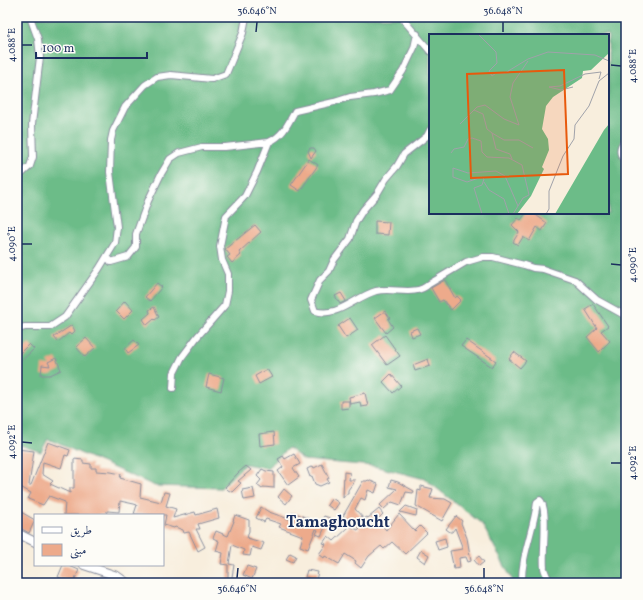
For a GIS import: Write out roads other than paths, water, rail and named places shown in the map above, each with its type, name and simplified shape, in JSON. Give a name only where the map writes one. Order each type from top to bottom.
[{"type":"street","points":[[17,178],[30,166],[33,157],[32,124],[40,57],[38,39],[30,17]]},
{"type":"street","points":[[17,329],[25,327],[50,327],[65,317],[115,243],[117,227],[110,172],[111,140],[113,131],[126,107],[145,85],[157,78],[171,75],[212,79],[226,74],[242,33],[246,17]]},
{"type":"street","points":[[402,17],[429,50]]},
{"type":"street","points":[[107,256],[111,262],[128,257],[136,247],[136,234],[148,201],[160,174],[170,159],[179,153],[202,147],[225,147],[269,142],[284,131],[295,111],[350,97],[390,90],[395,80],[403,71],[414,48],[417,34]]},
{"type":"street","points":[[429,132],[427,136],[404,154],[356,221],[350,239],[334,260],[329,271],[320,280],[311,300],[316,311],[321,312],[336,310],[355,302],[367,294],[383,290],[418,291],[466,262],[483,257],[493,257],[569,277],[575,280],[597,300],[626,316]]},
{"type":"street","points":[[626,139],[620,150],[621,157],[626,163]]},
{"type":"street","points":[[172,388],[174,373],[182,357],[225,305],[228,291],[228,274],[222,260],[220,246],[226,216],[245,196],[257,172],[269,142]]},
{"type":"street","points":[[522,583],[521,574],[537,502],[540,500],[543,503],[545,511],[543,545],[544,569],[550,583]]},
{"type":"street","points":[[17,533],[34,542]]},
{"type":"street","points":[[87,566],[116,576],[128,583]]},
{"type":"district","name":"Tamaghoucht","points":[[338,521]]}]
